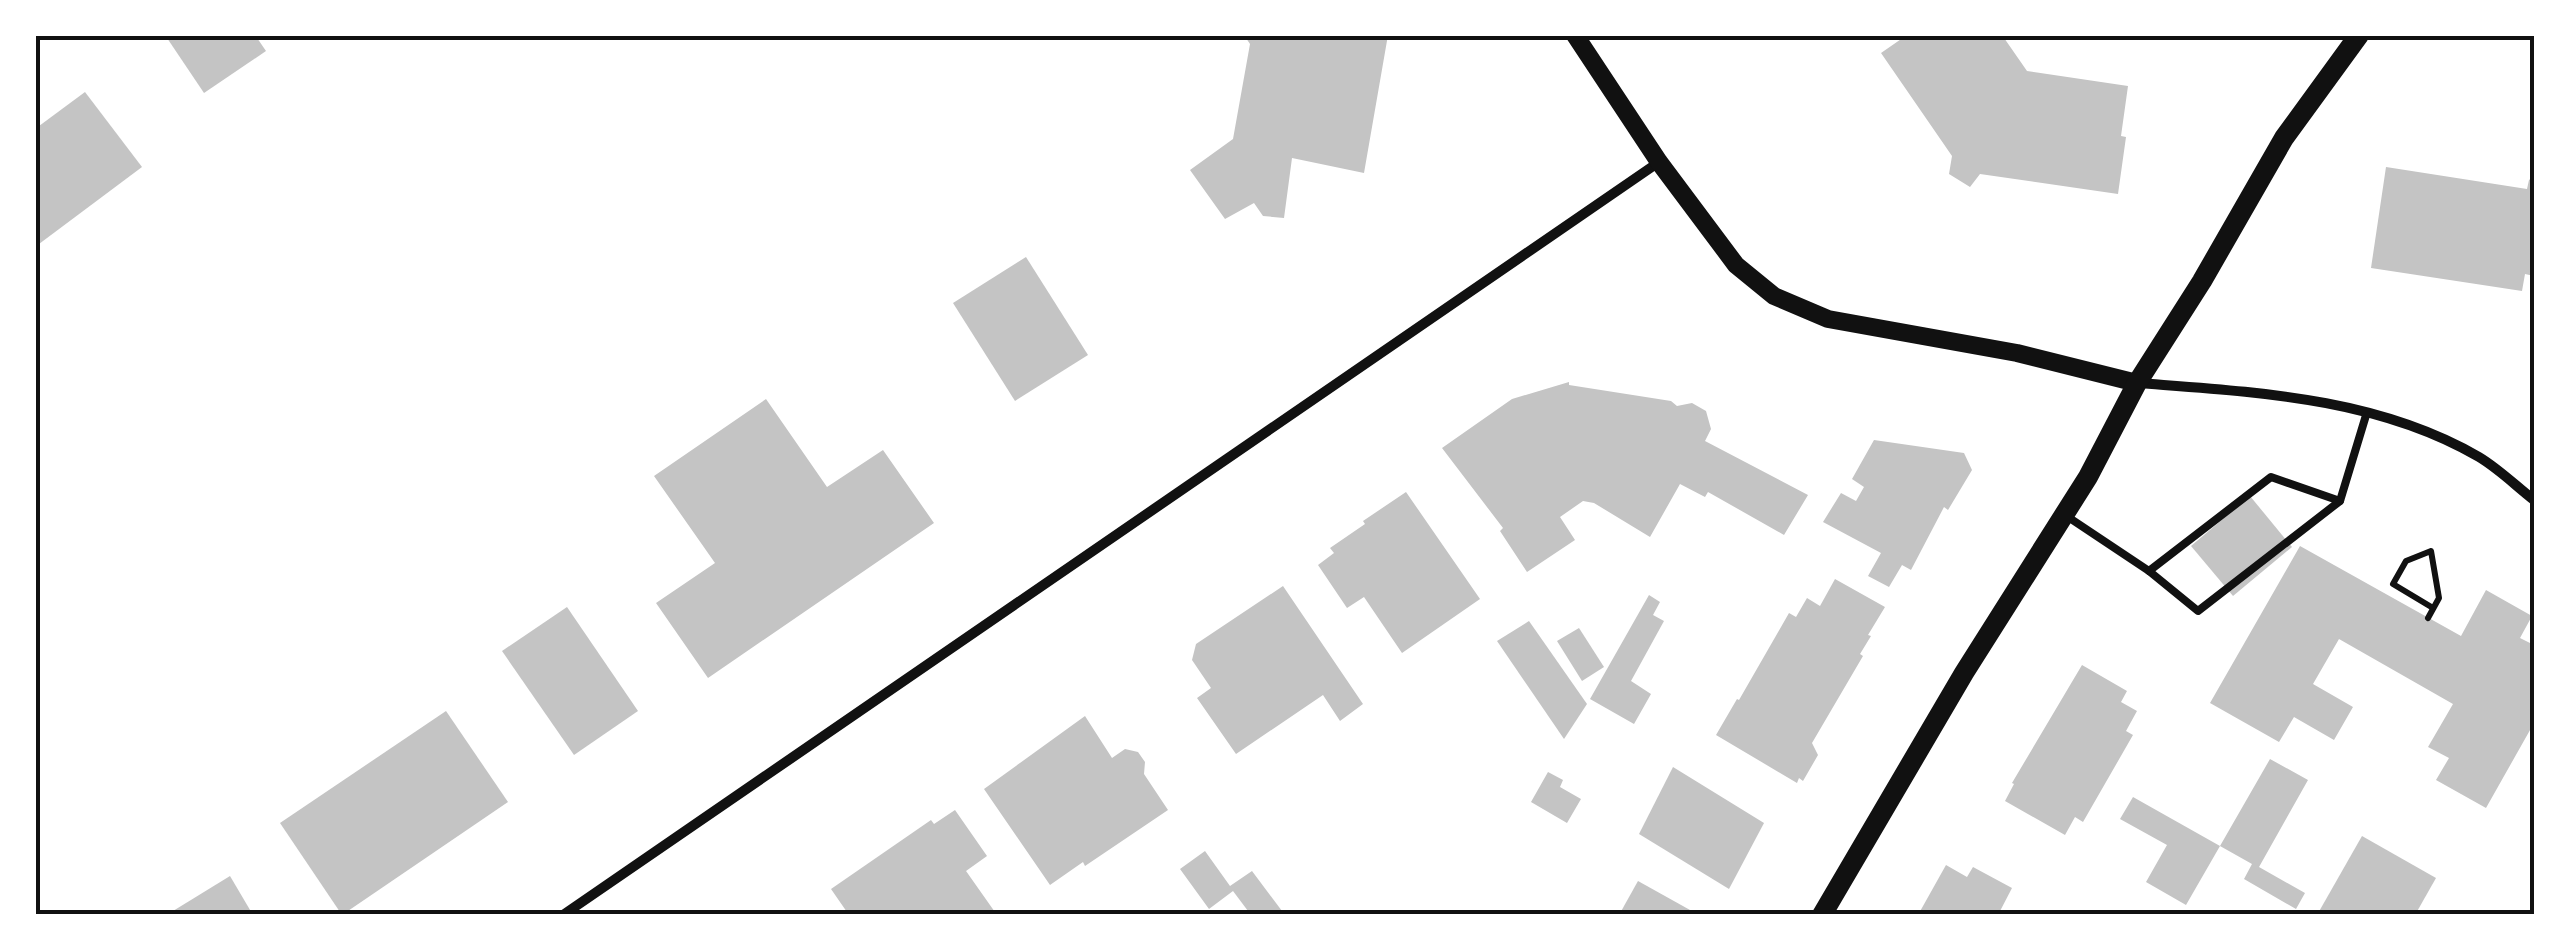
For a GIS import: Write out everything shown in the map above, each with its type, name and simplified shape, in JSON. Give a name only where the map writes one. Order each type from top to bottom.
[{"type":"main road","points":[[1822,915],[1964,673],[2088,478],[2137,383],[2202,281],[2284,138],[2359,35]]},
{"type":"street","points":[[1575,35],[1660,162],[1736,265],[1774,296],[1828,319],[2017,353],[2137,383],[2272,393],[2367,412],[2421,428],[2481,458],[2534,500]]},
{"type":"street","points":[[564,915],[1660,162]]},
{"type":"lane","points":[[2064,514],[2149,571],[2198,611],[2340,501],[2367,412]]},
{"type":"lane","points":[[2149,571],[2270,477],[2340,501]]},
{"type":"path","points":[[2428,618],[2439,598],[2431,551],[2406,561],[2393,584],[2433,608]]},
{"type":"building","points":[[165,35],[255,35],[266,51],[204,93]]},
{"type":"building","points":[[1244,35],[1388,35],[1364,173],[1292,158],[1284,218],[1263,216],[1254,203],[1225,219],[1190,170],[1233,139],[1250,44]]},
{"type":"building","points":[[1907,35],[2002,35],[2027,71],[2128,86],[2118,194],[1980,174],[1970,187],[1949,174],[1952,156],[1881,53]]},
{"type":"building","points":[[85,92],[142,167],[35,247],[35,129]]},
{"type":"building","points":[[2386,167],[2527,189],[2534,176],[2534,276],[2525,274],[2522,291],[2371,268]]},
{"type":"building","points":[[1026,257],[1088,355],[1015,401],[953,303]]},
{"type":"building","points":[[1569,382],[1671,401],[1677,406],[1692,403],[1706,411],[1711,429],[1705,441],[1808,495],[1784,535],[1708,492],[1705,497],[1680,484],[1650,537],[1594,503],[1583,501],[1560,517],[1575,540],[1527,572],[1500,531],[1503,528],[1442,448],[1512,399]]},
{"type":"building","points":[[766,399],[827,487],[883,450],[934,523],[708,678],[656,603],[715,563],[654,476]]},
{"type":"building","points":[[1874,440],[1964,453],[1972,470],[1948,510],[1944,507],[1911,570],[1902,565],[1889,587],[1868,576],[1881,553],[1823,522],[1841,493],[1856,501],[1864,487],[1852,479]]},
{"type":"building","points":[[1406,492],[1480,599],[1402,653],[1364,597],[1347,608],[1318,565],[1334,553],[1330,548]]},
{"type":"building","points":[[2250,496],[2292,547],[2233,596],[2191,546]]},
{"type":"building","points":[[2300,546],[2461,636],[2486,590],[2532,616],[2520,638],[2534,645],[2534,723],[2486,808],[2436,780],[2449,758],[2428,747],[2453,704],[2339,639],[2313,684],[2353,707],[2334,740],[2294,717],[2279,742],[2210,703]]},
{"type":"building","points":[[1835,579],[1885,607],[1868,635],[1871,636],[1860,654],[1863,656],[1812,743],[1818,755],[1803,781],[1799,778],[1797,783],[1716,735],[1789,613],[1796,617],[1807,598],[1820,606]]},
{"type":"building","points":[[1283,586],[1363,704],[1340,721],[1323,695],[1236,754],[1197,698],[1211,688],[1192,660],[1196,644]]},
{"type":"building","points":[[1649,595],[1660,602],[1653,615],[1664,621],[1631,681],[1651,694],[1634,724],[1590,699]]},
{"type":"building","points":[[567,607],[638,711],[574,755],[502,651]]},
{"type":"building","points":[[1529,621],[1587,704],[1564,739],[1497,641]]},
{"type":"building","points":[[1579,628],[1604,667],[1582,681],[1557,641]]},
{"type":"building","points":[[2082,665],[2127,691],[2121,702],[2137,711],[2126,731],[2133,735],[2083,822],[2075,817],[2065,835],[2005,801]]},
{"type":"building","points":[[446,711],[508,802],[342,915],[280,823]]},
{"type":"building","points":[[1085,716],[1112,758],[1125,749],[1138,752],[1145,762],[1144,774],[1168,810],[1050,885],[984,789]]},
{"type":"building","points":[[2270,759],[2308,780],[2259,867],[2305,893],[2296,909],[2244,879],[2252,864],[2220,846]]},
{"type":"building","points":[[1673,767],[1764,823],[1729,889],[1639,834]]},
{"type":"building","points":[[1548,772],[1563,780],[1560,787],[1581,799],[1567,823],[1531,802]]},
{"type":"building","points":[[2133,797],[2220,846],[2186,905],[2146,882],[2167,845],[2120,819]]},
{"type":"building","points":[[955,810],[987,856],[966,871],[997,915],[849,915],[831,889],[931,820],[934,824]]},
{"type":"building","points":[[2362,836],[2436,878],[2415,915],[2317,915]]},
{"type":"building","points":[[1205,851],[1230,886],[1252,871],[1285,915],[1251,915],[1233,891],[1209,909],[1180,869]]},
{"type":"building","points":[[1946,865],[1967,877],[1973,867],[2012,888],[1998,915],[1918,915]]},
{"type":"building","points":[[230,876],[253,915],[176,915],[173,911]]},
{"type":"building","points":[[1638,881],[1699,915],[1619,915]]}]
